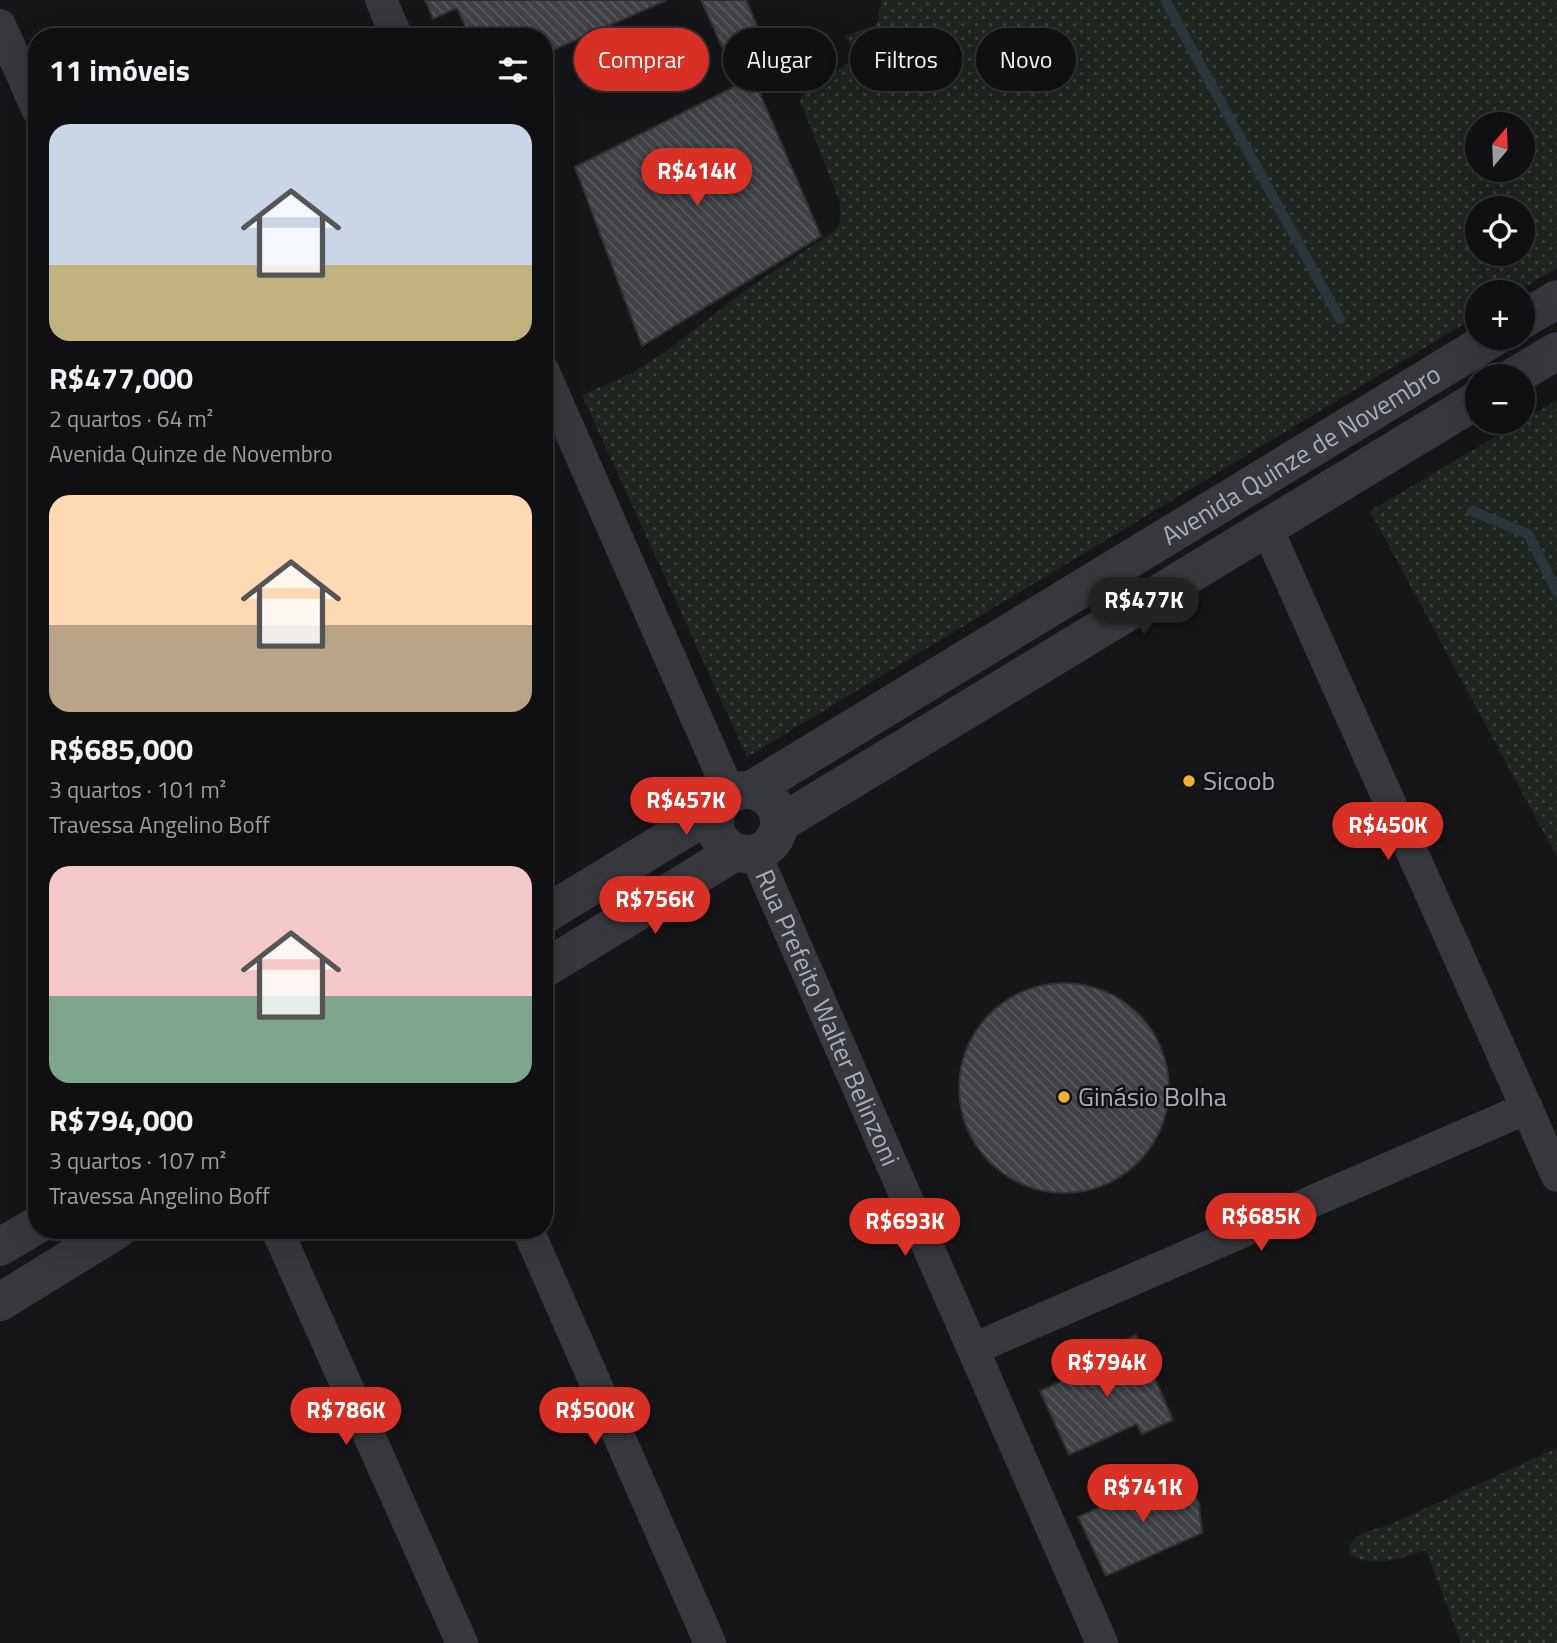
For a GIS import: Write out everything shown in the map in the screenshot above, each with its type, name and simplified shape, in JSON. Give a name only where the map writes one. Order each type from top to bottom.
[{"type":"street","points":[[381,0],[393,28]]},
{"type":"street","points":[[0,25],[28,89]]},
{"type":"street","points":[[1535,312],[1557,299]]},
{"type":"street","name":"Avenida Quinze de Novembro","points":[[553,909],[732,798],[1473,350]]},
{"type":"street","points":[[1535,364],[1557,351]]},
{"type":"street","points":[[553,392],[732,798]]},
{"type":"street","name":"Avenida Quinze de Novembro","points":[[553,964],[756,843],[1465,407]]},
{"type":"street","points":[[1267,527],[1557,1176]]},
{"type":"street","points":[[732,798],[768,798],[775,806],[756,843],[719,839],[714,820],[732,798]]},
{"type":"street","name":"Rua Prefeito Walter Belinzoni","points":[[756,843],[1102,1643]]},
{"type":"street","points":[[973,1349],[1527,1108]]},
{"type":"street","points":[[0,1247],[28,1230]]},
{"type":"street","points":[[0,1302],[102,1239]]},
{"type":"street","points":[[281,1239],[462,1643]]},
{"type":"street","points":[[532,1239],[710,1643]]},
{"type":"shaded area","points":[[882,0],[1557,0],[1557,268],[1535,281],[1465,280],[1465,323],[747,757],[582,395],[630,374],[664,353],[747,289],[836,230],[841,216],[839,200],[799,98],[809,91],[836,91],[836,71],[850,61],[850,91],[962,91],[962,28],[870,28],[876,26]]},
{"type":"shaded area","points":[[1557,400],[1557,857],[1370,511],[1500,434],[1535,434],[1535,413]]},
{"type":"shaded area","points":[[1557,1448],[1557,1643],[1461,1643],[1426,1550],[1397,1559],[1375,1562],[1359,1559],[1350,1552],[1349,1545],[1364,1533],[1387,1526]]},
{"type":"building","points":[[425,0],[665,0],[603,28],[574,28],[574,41],[553,50],[553,28],[466,28],[457,8],[433,19]]},
{"type":"building","points":[[701,0],[746,0],[758,28],[723,28],[723,50]]},
{"type":"building","points":[[725,91],[759,91],[821,236],[642,346],[575,167]]},
{"type":"building","name":"Ginásio Bolha","points":[[1064,983],[1085,985],[1104,991],[1123,1000],[1139,1013],[1152,1029],[1161,1048],[1167,1067],[1167,1109],[1161,1128],[1152,1147],[1139,1163],[1123,1176],[1104,1185],[1085,1191],[1064,1193],[1043,1191],[1024,1185],[1005,1176],[989,1163],[976,1147],[967,1128],[961,1109],[959,1088],[961,1067],[967,1048],[976,1029],[989,1013],[1005,1000],[1024,991],[1043,985]]},
{"type":"building","points":[[1136,1335],[1173,1420],[1142,1434],[1137,1424],[1069,1455],[1040,1391],[1108,1359],[1104,1349]]},
{"type":"building","points":[[1174,1474],[1193,1492],[1199,1503],[1202,1533],[1106,1576],[1078,1517]]},
{"type":"waterway","points":[[1165,0],[1340,319]]},
{"type":"waterway","points":[[1472,511],[1528,534],[1557,592]]},
{"type":"place","name":"Sicoob","points":[[1189,781]]},
{"type":"place","name":"Ginásio Bolha","points":[[1064,1097]]}]
